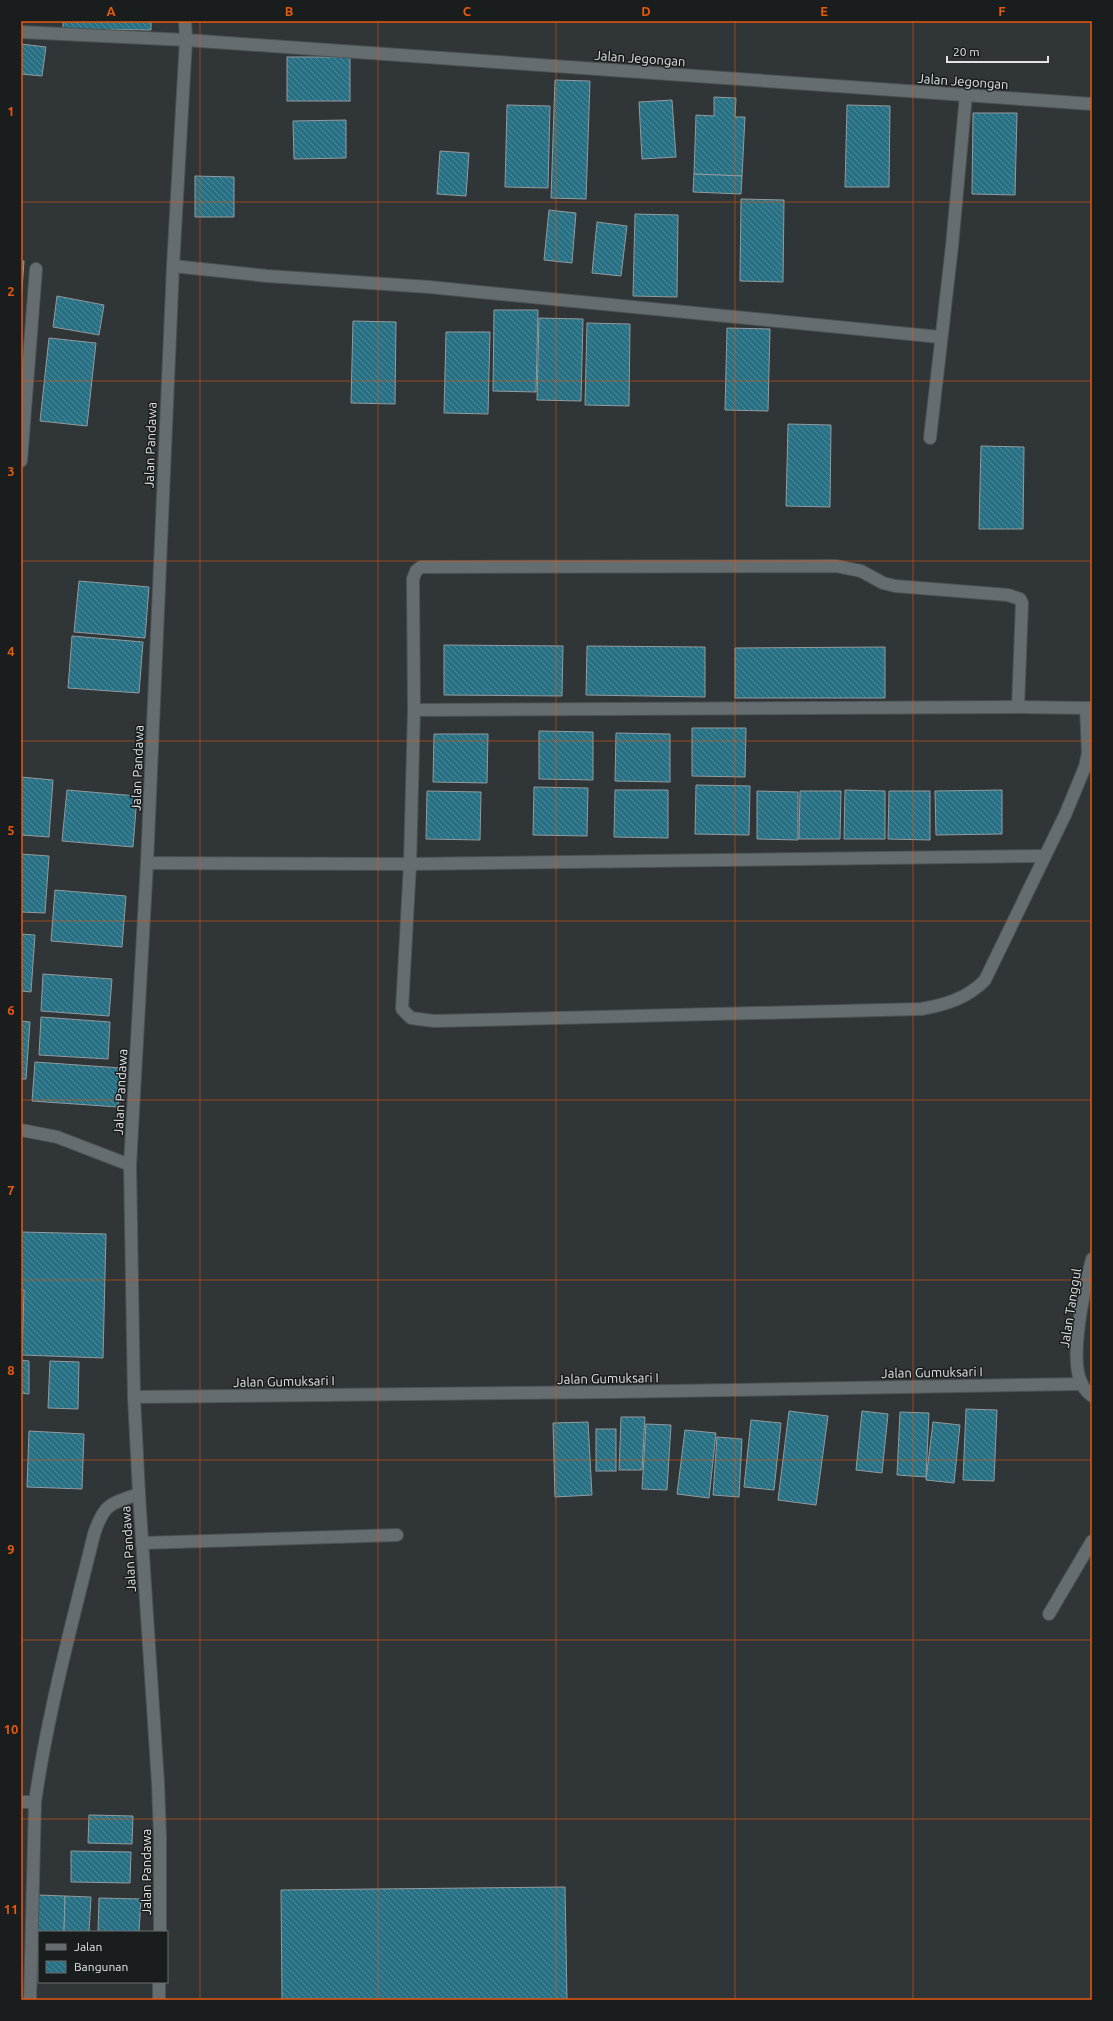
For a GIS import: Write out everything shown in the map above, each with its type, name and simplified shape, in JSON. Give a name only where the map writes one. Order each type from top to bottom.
[{"type":"street","name":"Jalan Pandawa","points":[[160,1931],[160,1837],[158,1783],[134,1397],[130,1165],[146,863],[172,266],[186,40],[185,21]]},
{"type":"street","name":"Jalan Jegongan","points":[[21,32],[186,40],[1092,104]]},
{"type":"street","points":[[930,438],[940,338],[952,246],[966,95]]},
{"type":"street","points":[[172,266],[267,276],[429,287],[940,338]]},
{"type":"street","points":[[21,461],[36,269]]},
{"type":"street","points":[[414,710],[1018,707],[1089,708],[1088,753],[1085,767],[1065,815],[985,980],[972,991],[943,1005],[921,1009],[434,1021],[411,1018],[405,1013],[401,1005],[410,864],[414,710],[414,575],[421,567],[836,566],[861,571],[883,583],[895,586],[1008,595],[1020,600],[1022,603],[1018,707]]},
{"type":"street","points":[[146,863],[410,864],[1044,856]]},
{"type":"street","points":[[21,1130],[64,1139],[130,1165]]},
{"type":"street","name":"Jalan Tanggul","points":[[1082,1384],[1077,1365],[1077,1336],[1092,1259]]},
{"type":"street","points":[[1082,1384],[1092,1396]]},
{"type":"street","name":"Jalan Gumuksari I","points":[[134,1397],[628,1392],[1082,1384]]},
{"type":"street","points":[[30,2000],[34,1802],[42,1748],[54,1690],[100,1516],[111,1504],[139,1494]]},
{"type":"street","points":[[142,1542],[396,1535]]},
{"type":"street","points":[[1049,1614],[1092,1540]]},
{"type":"street","points":[[21,1802],[34,1802]]},
{"type":"street","points":[[158,2000],[159,1983]]},
{"type":"building","points":[[63,21],[151,21],[151,30],[63,29]]},
{"type":"building","points":[[21,44],[46,47],[42,76],[21,74]]},
{"type":"building","points":[[287,57],[350,57],[350,101],[287,101]]},
{"type":"building","points":[[555,80],[590,81],[586,199],[551,198]]},
{"type":"building","points":[[714,97],[736,98],[735,117],[745,117],[742,176],[694,174],[696,115],[714,116]]},
{"type":"building","points":[[672,100],[676,157],[642,159],[639,102]]},
{"type":"building","points":[[507,105],[550,106],[548,188],[505,187]]},
{"type":"building","points":[[847,105],[890,106],[889,187],[845,187]]},
{"type":"building","points":[[973,113],[1017,113],[1015,195],[972,194]]},
{"type":"building","points":[[346,120],[346,158],[294,159],[293,121]]},
{"type":"building","points":[[440,151],[469,153],[466,196],[437,194]]},
{"type":"building","points":[[694,174],[742,176],[741,194],[693,192]]},
{"type":"building","points":[[195,176],[234,177],[234,217],[195,217]]},
{"type":"building","points":[[741,199],[784,200],[783,282],[740,281]]},
{"type":"building","points":[[549,210],[576,213],[572,263],[544,260]]},
{"type":"building","points":[[635,214],[678,215],[677,297],[633,296]]},
{"type":"building","points":[[597,222],[627,226],[621,276],[592,273]]},
{"type":"building","points":[[21,261],[24,261],[21,303]]},
{"type":"building","points":[[57,296],[104,305],[99,335],[53,327]]},
{"type":"building","points":[[494,310],[538,310],[536,392],[493,391]]},
{"type":"building","points":[[539,318],[583,319],[581,401],[537,400]]},
{"type":"building","points":[[353,321],[396,322],[395,404],[351,403]]},
{"type":"building","points":[[587,323],[630,324],[629,406],[585,405]]},
{"type":"building","points":[[727,328],[770,329],[768,411],[725,410]]},
{"type":"building","points":[[446,332],[490,332],[488,414],[444,413]]},
{"type":"building","points":[[49,338],[96,343],[87,426],[40,421]]},
{"type":"building","points":[[788,424],[831,425],[830,507],[786,506]]},
{"type":"building","points":[[981,446],[1024,447],[1023,529],[979,529]]},
{"type":"building","points":[[79,581],[149,587],[145,638],[74,632]]},
{"type":"building","points":[[72,636],[143,642],[139,693],[68,688]]},
{"type":"building","points":[[444,645],[563,646],[562,696],[444,695]]},
{"type":"building","points":[[587,646],[705,647],[705,697],[586,695]]},
{"type":"building","points":[[885,647],[885,698],[735,698],[735,648]]},
{"type":"building","points":[[692,728],[746,728],[745,777],[692,776]]},
{"type":"building","points":[[539,731],[593,732],[593,780],[539,779]]},
{"type":"building","points":[[616,733],[670,734],[670,782],[615,781]]},
{"type":"building","points":[[434,734],[488,734],[487,783],[433,782]]},
{"type":"building","points":[[21,777],[53,780],[49,837],[21,835]]},
{"type":"building","points":[[696,785],[750,786],[749,835],[695,834]]},
{"type":"building","points":[[534,787],[588,788],[587,836],[533,835]]},
{"type":"building","points":[[67,790],[137,796],[133,847],[62,841]]},
{"type":"building","points":[[615,790],[668,790],[668,838],[614,837]]},
{"type":"building","points":[[845,790],[885,791],[885,839],[844,839]]},
{"type":"building","points":[[1002,790],[1002,834],[936,835],[935,791]]},
{"type":"building","points":[[427,791],[481,792],[480,840],[426,839]]},
{"type":"building","points":[[757,791],[798,792],[798,840],[757,839]]},
{"type":"building","points":[[800,791],[841,791],[840,839],[799,839]]},
{"type":"building","points":[[889,791],[930,791],[930,840],[888,839]]},
{"type":"building","points":[[21,854],[49,856],[45,913],[21,912]]},
{"type":"building","points":[[55,890],[126,896],[122,947],[51,941]]},
{"type":"building","points":[[21,934],[35,935],[31,992],[21,991]]},
{"type":"building","points":[[43,974],[112,979],[109,1016],[41,1011]]},
{"type":"building","points":[[41,1017],[110,1022],[108,1059],[39,1055]]},
{"type":"building","points":[[21,1021],[30,1022],[26,1079],[21,1079]]},
{"type":"building","points":[[35,1062],[121,1068],[118,1107],[32,1101]]},
{"type":"building","points":[[21,1232],[106,1234],[103,1358],[22,1355],[24,1290],[21,1290]]},
{"type":"building","points":[[21,1360],[29,1361],[29,1394],[21,1393]]},
{"type":"building","points":[[50,1361],[79,1362],[78,1409],[48,1408]]},
{"type":"building","points":[[966,1409],[997,1410],[994,1481],[963,1480]]},
{"type":"building","points":[[789,1411],[828,1416],[816,1505],[778,1500]]},
{"type":"building","points":[[862,1411],[888,1414],[882,1473],[856,1470]]},
{"type":"building","points":[[900,1412],[929,1413],[926,1477],[897,1475]]},
{"type":"building","points":[[621,1417],[645,1417],[642,1470],[619,1470]]},
{"type":"building","points":[[751,1420],[781,1423],[774,1490],[744,1487]]},
{"type":"building","points":[[588,1422],[592,1495],[555,1497],[553,1423]]},
{"type":"building","points":[[933,1422],[960,1425],[954,1483],[926,1480]]},
{"type":"building","points":[[646,1424],[671,1425],[667,1490],[642,1489]]},
{"type":"building","points":[[596,1429],[616,1429],[616,1471],[596,1471]]},
{"type":"building","points":[[685,1430],[716,1433],[709,1498],[677,1494]]},
{"type":"building","points":[[29,1431],[84,1434],[82,1489],[27,1487]]},
{"type":"building","points":[[717,1437],[742,1439],[739,1497],[713,1495]]},
{"type":"building","points":[[89,1815],[133,1816],[132,1844],[88,1843]]},
{"type":"building","points":[[71,1851],[131,1852],[130,1883],[71,1882]]},
{"type":"building","points":[[565,1887],[567,2000],[282,2000],[281,1890]]},
{"type":"building","points":[[37,1895],[65,1896],[64,1931],[38,1931],[38,1943],[36,1943]]},
{"type":"building","points":[[65,1896],[91,1897],[89,1931],[64,1931]]},
{"type":"building","points":[[99,1898],[141,1899],[139,1931],[98,1931]]}]
